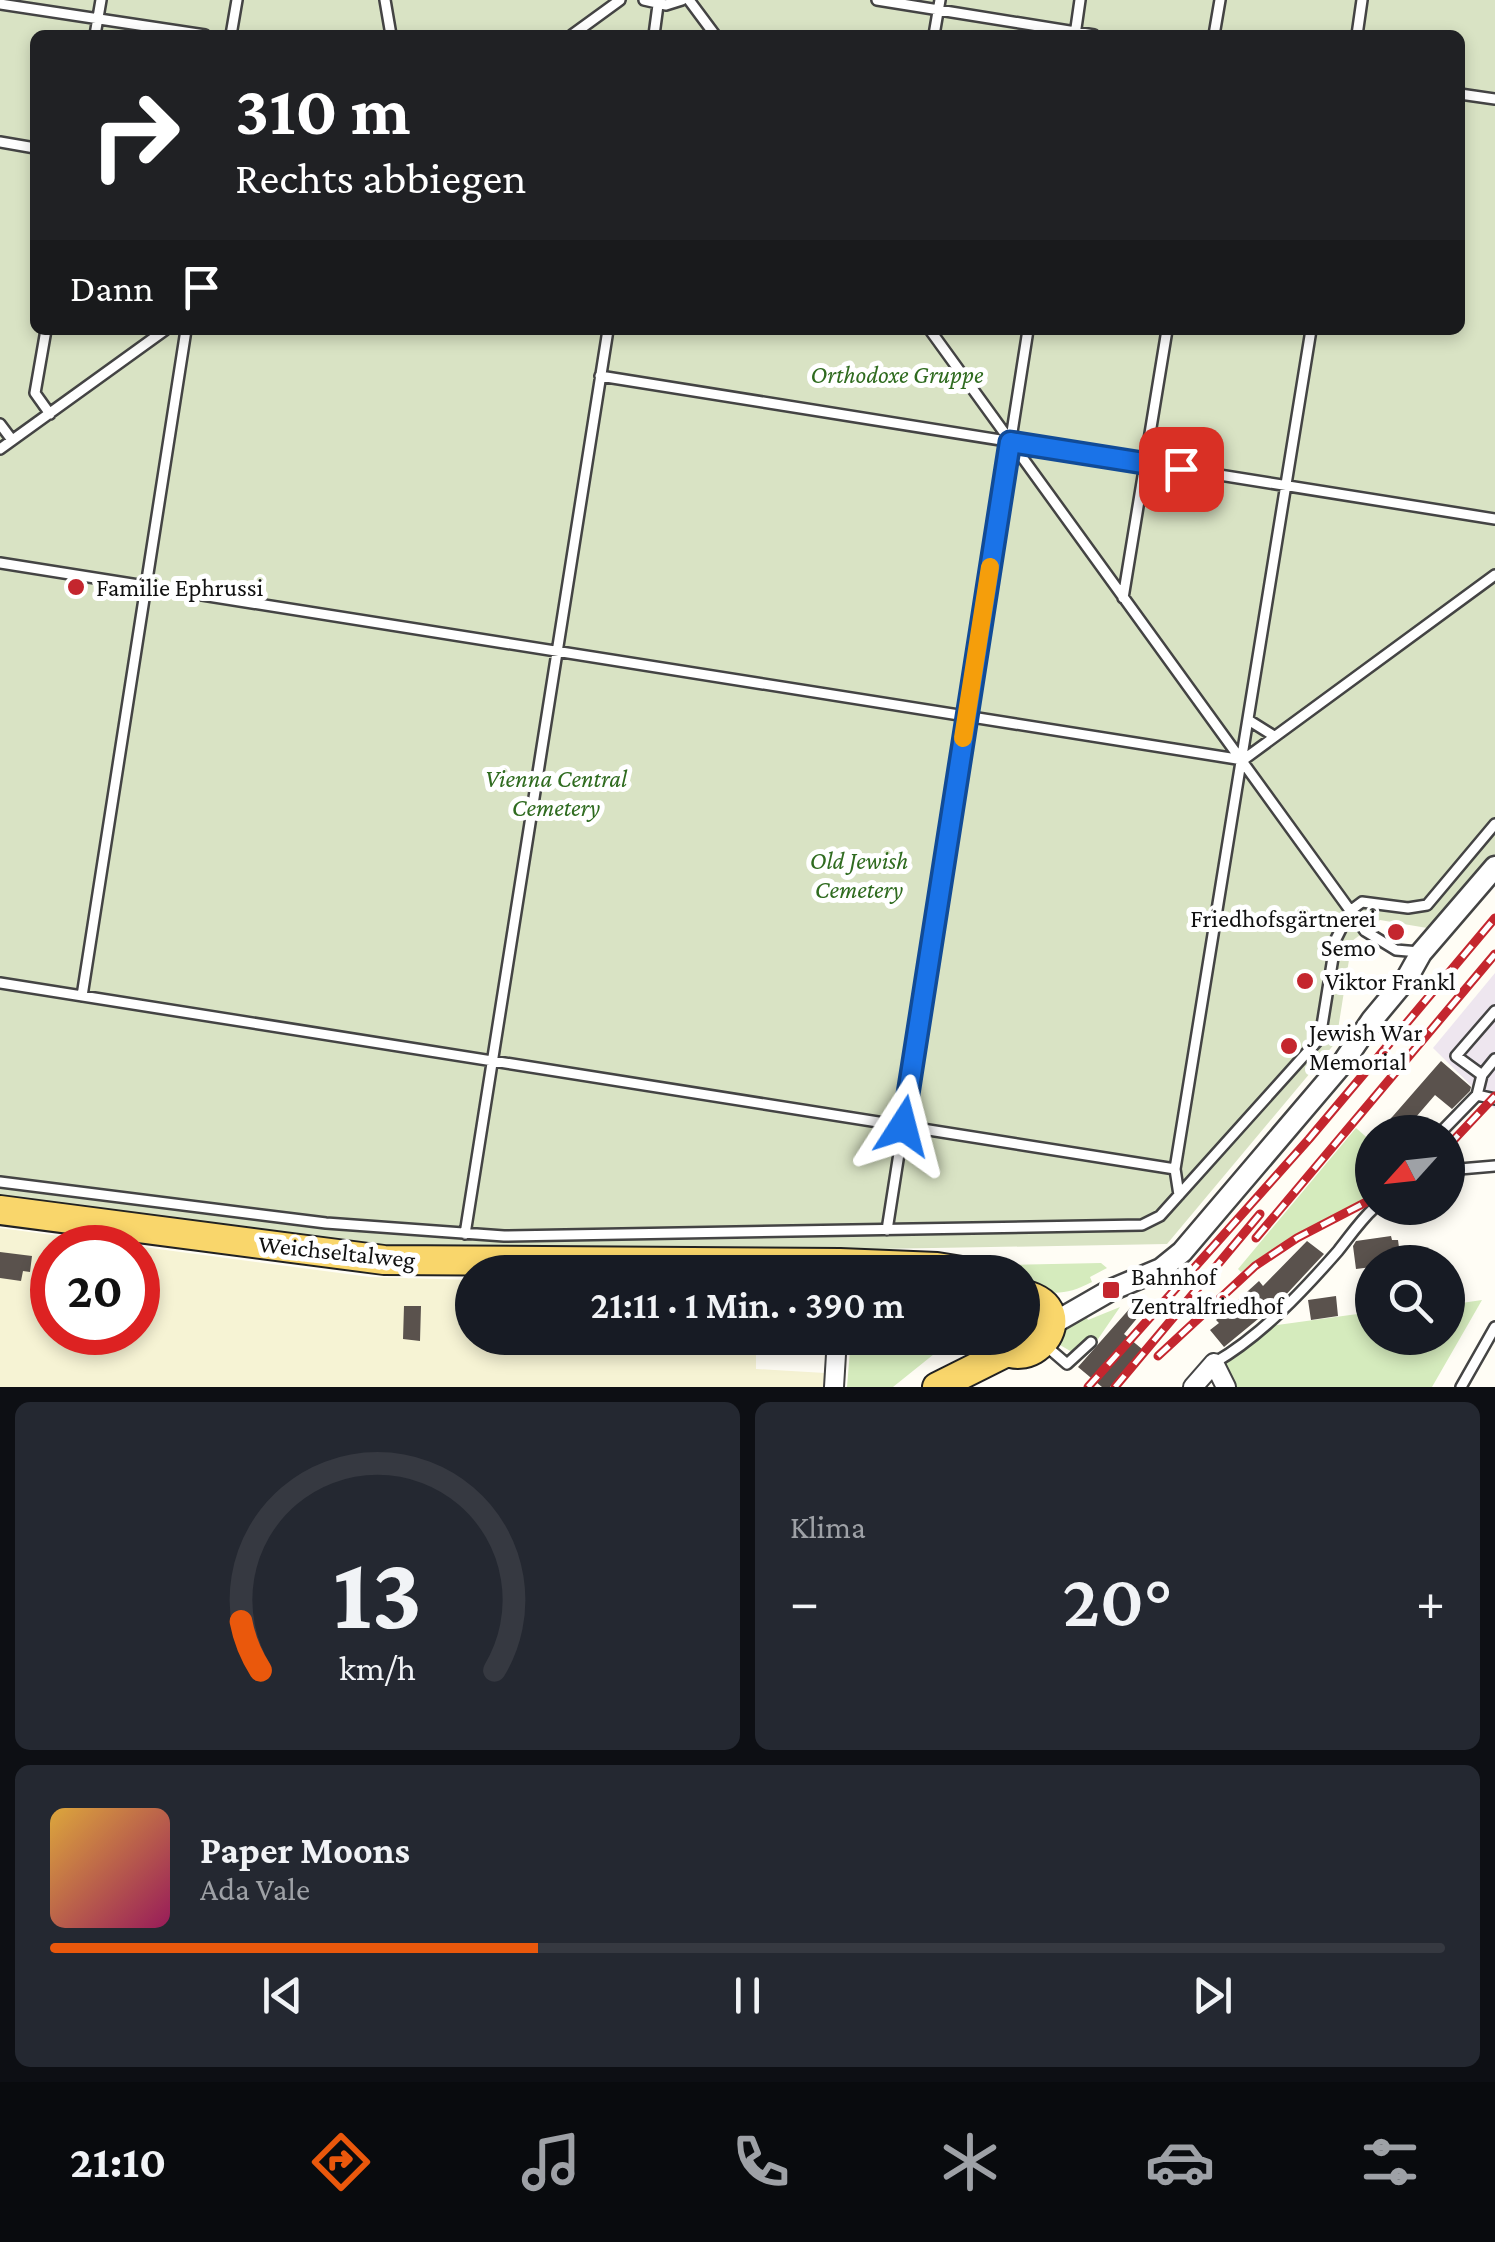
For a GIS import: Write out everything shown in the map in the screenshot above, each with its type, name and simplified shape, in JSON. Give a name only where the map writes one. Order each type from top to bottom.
[{"type":"main road","name":"Weichseltalweg","points":[[0,1210],[384,1260],[455,1261]]},
{"type":"main road","points":[[934,1387],[977,1355]]},
{"type":"street","points":[[1041,1317],[1155,1272],[1175,1259],[1346,1059],[1354,1025],[1362,1012],[1396,972],[1422,953],[1495,868]]},
{"type":"street","points":[[834,1387],[836,1355]]},
{"type":"street","points":[[1194,1387],[1214,1363],[1226,1387]]},
{"type":"lane","points":[[97,30],[101,0]]},
{"type":"lane","points":[[232,30],[237,0]]},
{"type":"lane","points":[[385,0],[390,30]]},
{"type":"lane","points":[[579,30],[620,0]]},
{"type":"lane","points":[[644,0],[658,5],[686,0],[711,30]]},
{"type":"lane","points":[[877,0],[939,5],[1056,30]]},
{"type":"lane","points":[[1076,30],[1080,0]]},
{"type":"lane","points":[[1215,30],[1220,0]]},
{"type":"lane","points":[[1358,30],[1362,0]]},
{"type":"lane","points":[[0,4],[174,30]]},
{"type":"lane","points":[[655,30],[658,5]]},
{"type":"lane","points":[[935,30],[939,5]]},
{"type":"lane","points":[[1465,95],[1495,99]]},
{"type":"lane","points":[[0,142],[30,147]]},
{"type":"lane","points":[[45,335],[36,393],[50,414]]},
{"type":"lane","points":[[0,449],[158,335]]},
{"type":"lane","points":[[82,996],[185,335]]},
{"type":"lane","points":[[465,1234],[607,335]]},
{"type":"lane","points":[[934,335],[1350,911],[1366,931],[1396,950],[1422,953]]},
{"type":"lane","points":[[887,1230],[1027,335]]},
{"type":"lane","points":[[1123,598],[1166,335]]},
{"type":"lane","points":[[1178,1195],[1175,1168],[1310,335]]},
{"type":"lane","points":[[600,376],[1495,519]]},
{"type":"lane","points":[[0,424],[12,440]]},
{"type":"lane","points":[[0,563],[1242,760],[1495,576]]},
{"type":"lane","points":[[1250,720],[1274,736]]},
{"type":"lane","points":[[0,1182],[326,1224],[465,1234],[1142,1225],[1160,1216],[1320,1038],[1336,939],[1350,911],[1362,902],[1408,908],[1427,905],[1495,824]]},
{"type":"lane","points":[[0,984],[1175,1168]]},
{"type":"lane","points":[[1482,1075],[1456,1056],[1495,1011]]},
{"type":"lane","points":[[1458,1115],[1477,1095],[1482,1075],[1495,1059]]},
{"type":"lane","points":[[1477,1095],[1495,1099]]},
{"type":"lane","points":[[1465,1169],[1495,1166]]},
{"type":"lane","points":[[1214,1363],[1232,1353],[1285,1306],[1360,1225]]},
{"type":"lane","points":[[1041,1317],[1067,1364],[1091,1342]]},
{"type":"lane","points":[[1461,1387],[1495,1327]]},
{"type":"shaded area","points":[[1495,973],[1495,1109],[1433,1048]]},
{"type":"shaded area","points":[[0,1228],[30,1232],[30,1355],[160,1355],[160,1249],[370,1277],[455,1280],[455,1355],[756,1355],[756,1369],[825,1373],[823,1387],[0,1387]]},
{"type":"green space","name":"Old Jewish Cemetery","points":[[0,0],[1495,0],[1495,854],[1433,929],[1380,920],[1352,941],[1336,1042],[1167,1244],[535,1255],[452,1245],[449,1252],[290,1237],[0,1199]]},
{"type":"green space","points":[[1355,1129],[1355,1203],[1280,1245],[1241,1272],[1238,1269]]},
{"type":"green space","points":[[1101,1263],[1107,1268],[1090,1277],[1092,1282],[1058,1293],[1040,1291],[1040,1264]]},
{"type":"green space","points":[[1482,1300],[1465,1330],[1465,1302]]},
{"type":"green space","points":[[1120,1307],[1096,1342],[1089,1337],[1072,1352],[1060,1345],[1071,1323]]},
{"type":"green space","points":[[1355,1314],[1355,1355],[1450,1355],[1432,1387],[1226,1387],[1214,1363],[1263,1327]]},
{"type":"green space","points":[[850,1355],[933,1355],[893,1387],[847,1387]]},
{"type":"building","points":[[1441,1061],[1471,1087],[1452,1109],[1435,1095],[1418,1115],[1394,1115]]},
{"type":"building","points":[[1391,1236],[1399,1245],[1355,1245],[1355,1261],[1353,1246],[1356,1241]]},
{"type":"building","points":[[1307,1241],[1324,1254],[1281,1300],[1224,1347],[1210,1330],[1219,1323],[1216,1320],[1259,1281],[1263,1286]]},
{"type":"building","points":[[0,1252],[30,1256],[30,1272],[23,1271],[21,1281],[0,1278]]},
{"type":"building","points":[[1336,1296],[1338,1316],[1311,1320],[1308,1300]]},
{"type":"building","points":[[1139,1298],[1148,1305],[1124,1334],[1142,1349],[1110,1387],[1102,1387],[1078,1367]]},
{"type":"building","points":[[404,1306],[421,1306],[420,1341],[403,1339]]},
{"type":"railway","points":[[1088,1387],[1309,1139],[1495,918]]},
{"type":"railway","points":[[1256,1238],[1495,954]]},
{"type":"railway","points":[[1465,1128],[1495,1096]]},
{"type":"railway","points":[[1158,1356],[1255,1266],[1297,1238],[1355,1208]]},
{"type":"railway","points":[[1115,1387],[1260,1214]]},
{"type":"slow traffic","points":[[963,738],[990,567]]},
{"type":"place","name":"Familie Ephrussi","points":[[76,587]]},
{"type":"place","name":"Friedhofsgärtnerei Semo","points":[[1396,932]]},
{"type":"place","name":"Viktor Frankl","points":[[1305,981]]},
{"type":"place","name":"Jewish War Memorial","points":[[1289,1046]]},
{"type":"place","name":"Bahnhof Zentralfriedhof","points":[[1111,1290]]},
{"type":"route","points":[[903,1126],[1010,442],[1181,469]]},
{"type":"park label","name":"Orthodoxe Gruppe","points":[[897,374]]},
{"type":"park label","name":"Vienna Central Cemetery","points":[[556,792]]}]
